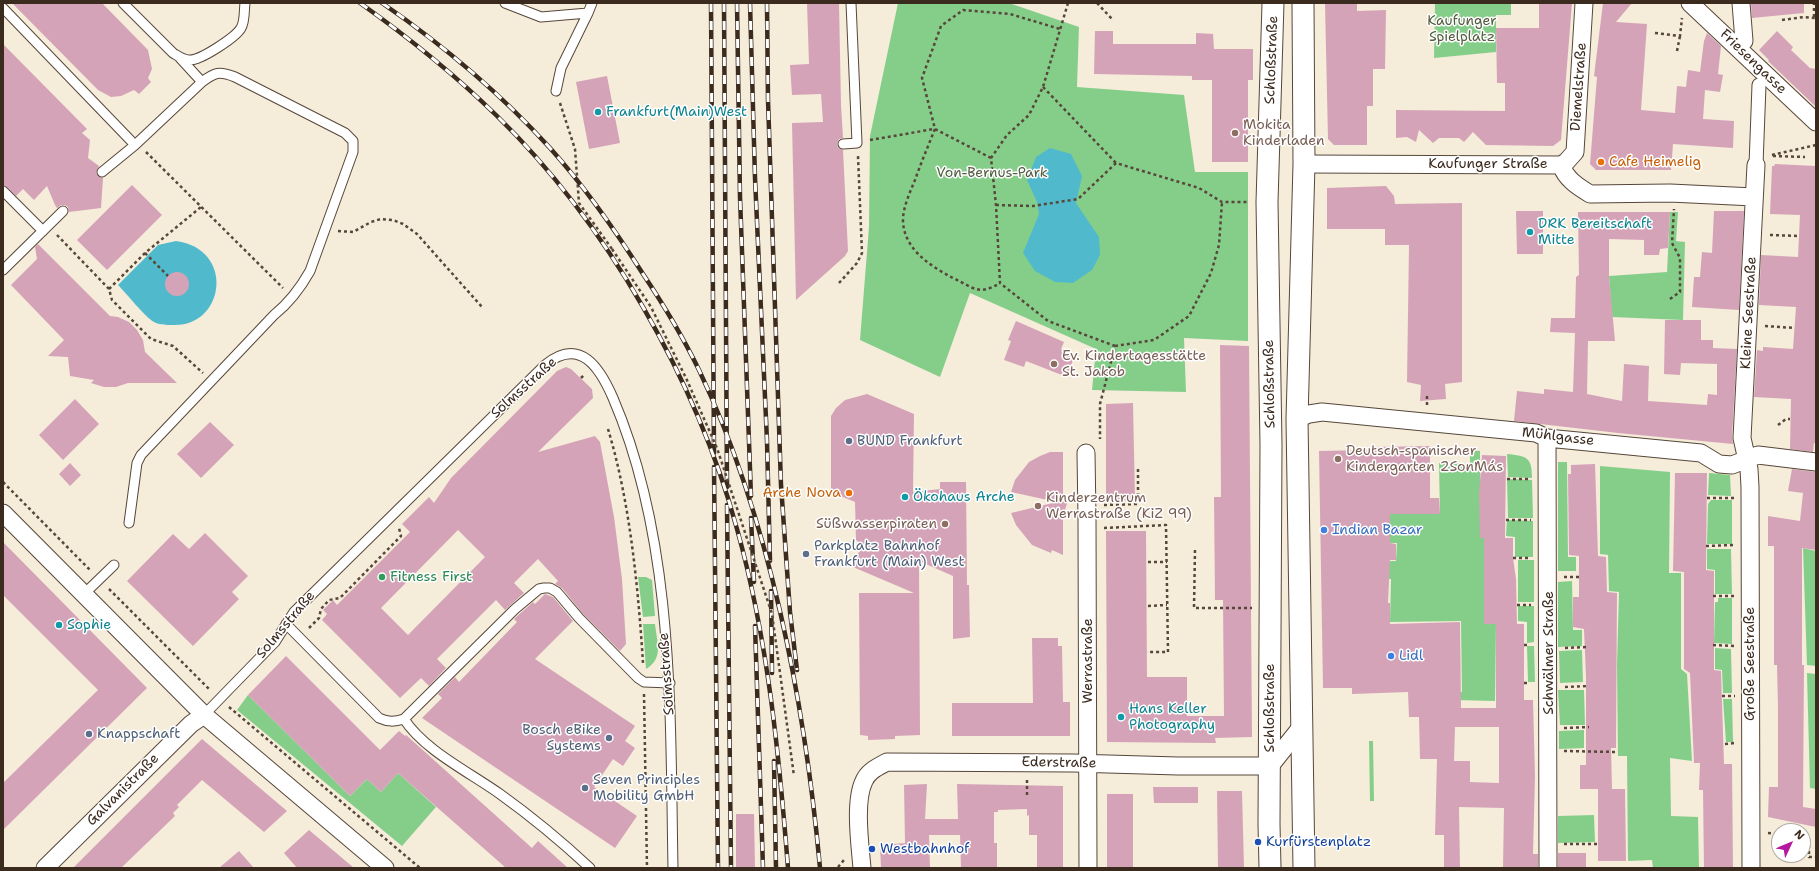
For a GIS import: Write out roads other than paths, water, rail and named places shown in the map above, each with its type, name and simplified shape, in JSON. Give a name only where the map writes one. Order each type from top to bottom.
[{"type":"street","name":"Schloßstraße","points":[[1270,868],[1271,445],[1266,202],[1273,3]]},
{"type":"street","name":"Schloßstraße","points":[[1303,3],[1304,164],[1297,419],[1304,868]]},
{"type":"street","name":"Diemelstraße","points":[[1561,165],[1566,162],[1575,152],[1584,3]]},
{"type":"street","points":[[1736,50],[1744,41],[1742,3]]},
{"type":"street","name":"Friesengasse","points":[[1687,8],[1816,122]]},
{"type":"street","points":[[1756,166],[1759,85]]},
{"type":"street","name":"Kaufunger Straße","points":[[1304,164],[1561,165],[1565,175],[1578,187],[1590,194],[1670,193],[1754,197]]},
{"type":"street","name":"Kleine Seestraße","points":[[1747,460],[1742,438],[1756,166]]},
{"type":"street","name":"Mühlgasse","points":[[1297,419],[1308,414],[1322,412],[1536,433],[1547,438],[1701,453],[1719,464],[1732,465],[1758,456],[1816,462]]},
{"type":"street","name":"Schwälmer Straße","points":[[1547,438],[1548,868]]},
{"type":"street","name":"Werrastraße","points":[[1086,453],[1088,868]]},
{"type":"street","name":"Große Seestraße","points":[[1747,460],[1750,487],[1751,868]]},
{"type":"street","points":[[3,513],[204,715],[385,868]]},
{"type":"street","name":"Galvanistraße","points":[[44,868],[191,724],[204,715]]},
{"type":"street","name":"Schloßstraße","points":[[1270,766],[1302,726]]},
{"type":"street","name":"Ederstraße","points":[[862,868],[859,794],[864,780],[874,769],[887,762],[1088,763],[1246,766]]},
{"type":"street","name":"Schloßstraße","points":[[1246,766],[1270,766]]},
{"type":"lane","points":[[123,3],[180,58],[202,82]]},
{"type":"lane","points":[[180,58],[190,60],[198,59],[227,41],[241,28],[245,3]]},
{"type":"lane","points":[[505,3],[541,17],[588,13]]},
{"type":"lane","points":[[556,91],[561,68],[592,3]]},
{"type":"lane","points":[[843,144],[856,143],[851,3]]},
{"type":"lane","points":[[3,8],[136,144]]},
{"type":"lane","points":[[102,172],[136,144],[202,82],[211,75],[222,72],[345,133],[352,141],[353,152],[310,271],[292,297],[210,380],[141,455],[137,463],[129,523]]},
{"type":"lane","points":[[3,191],[46,228]]},
{"type":"lane","points":[[3,270],[63,211]]},
{"type":"lane","name":"Solmsstraße","points":[[204,715],[275,642],[294,612],[320,585],[545,365],[558,356],[572,354],[586,358],[601,373],[618,409],[639,473],[658,565],[670,683],[673,868]]},
{"type":"lane","points":[[83,595],[114,565]]},
{"type":"lane","points":[[286,624],[379,718],[391,721],[404,719],[515,609],[539,589],[544,588],[550,588],[556,592],[578,618],[638,678],[644,682],[670,683]]},
{"type":"lane","points":[[404,719],[419,739],[500,794],[552,833],[590,868]]},
{"type":"water","points":[[1050,148],[1071,154],[1082,176],[1076,203],[1099,237],[1100,255],[1092,270],[1073,283],[1055,282],[1035,271],[1023,253],[1039,214],[1037,202],[1027,180],[1036,157]]},
{"type":"water","points":[[176,241],[195,247],[208,258],[215,272],[216,287],[212,302],[203,314],[190,323],[172,325],[161,324],[154,322],[145,315],[118,285],[158,245]]},
{"type":"railway","points":[[360,3],[396,29],[464,85],[496,115],[536,157],[574,204],[610,254],[643,307],[672,361],[698,417],[720,473],[748,571],[757,613],[771,697],[781,783],[788,868]]},
{"type":"railway","points":[[382,3],[449,53],[491,89],[550,148],[587,193],[622,241],[680,333],[693,358],[724,427],[746,488],[765,550],[794,678],[805,742],[820,868]]},
{"type":"railway","points":[[711,3],[714,453]]},
{"type":"railway","points":[[724,3],[727,487]]},
{"type":"railway","points":[[737,3],[740,197],[751,496]]},
{"type":"railway","points":[[750,3],[755,178],[767,441],[770,561]]},
{"type":"railway","points":[[767,3],[768,100],[781,485],[790,612],[797,670]]},
{"type":"railway","points":[[714,467],[718,868]]},
{"type":"railway","points":[[727,505],[731,868]]},
{"type":"railway","points":[[751,518],[754,582]]},
{"type":"railway","points":[[771,591],[772,673]]},
{"type":"railway","points":[[755,626],[763,868]]},
{"type":"railway","points":[[774,761],[776,868]]},
{"type":"place","name":"Frankfurt(Main)West","points":[[598,112]]},
{"type":"place","name":"Mokita Kinderladen","points":[[1235,133]]},
{"type":"place","name":"Cafe Heimelig","points":[[1601,162]]},
{"type":"place","name":"DRK Bereitschaft Mitte","points":[[1530,232]]},
{"type":"place","name":"Ev. Kindertagesstätte St. Jakob","points":[[1054,364]]},
{"type":"place","name":"BUND Frankfurt","points":[[849,441]]},
{"type":"place","name":"Deutsch-spanischer Kindergarten 2SonMás","points":[[1338,459]]},
{"type":"place","name":"Arche Nova","points":[[849,493]]},
{"type":"place","name":"Ökohaus Arche","points":[[905,497]]},
{"type":"place","name":"Kinderzentrum Werrastraße (KiZ 99)","points":[[1038,506]]},
{"type":"place","name":"Süßwasserpiraten","points":[[945,524]]},
{"type":"place","name":"Indian Bazar","points":[[1324,530]]},
{"type":"place","name":"Parkplatz Bahnhof Frankfurt (Main) West","points":[[806,554]]},
{"type":"place","name":"Fitness First","points":[[382,577]]},
{"type":"place","name":"Sophie","points":[[59,625]]},
{"type":"place","name":"Lidl","points":[[1391,656]]},
{"type":"place","name":"Hans Keller Photography","points":[[1121,717]]},
{"type":"place","name":"Knappschaft","points":[[89,734]]},
{"type":"place","name":"Bosch eBike Systems","points":[[609,738]]},
{"type":"place","name":"Seven Principles Mobility GmbH","points":[[585,788]]},
{"type":"place","name":"Kurfürstenplatz","points":[[1258,842]]},
{"type":"place","name":"Westbahnhof","points":[[872,849]]},
{"type":"park label","name":"Kaufunger Spielplatz","points":[[1462,30]]},
{"type":"park label","name":"Von-Bernus-Park","points":[[992,173]]}]
